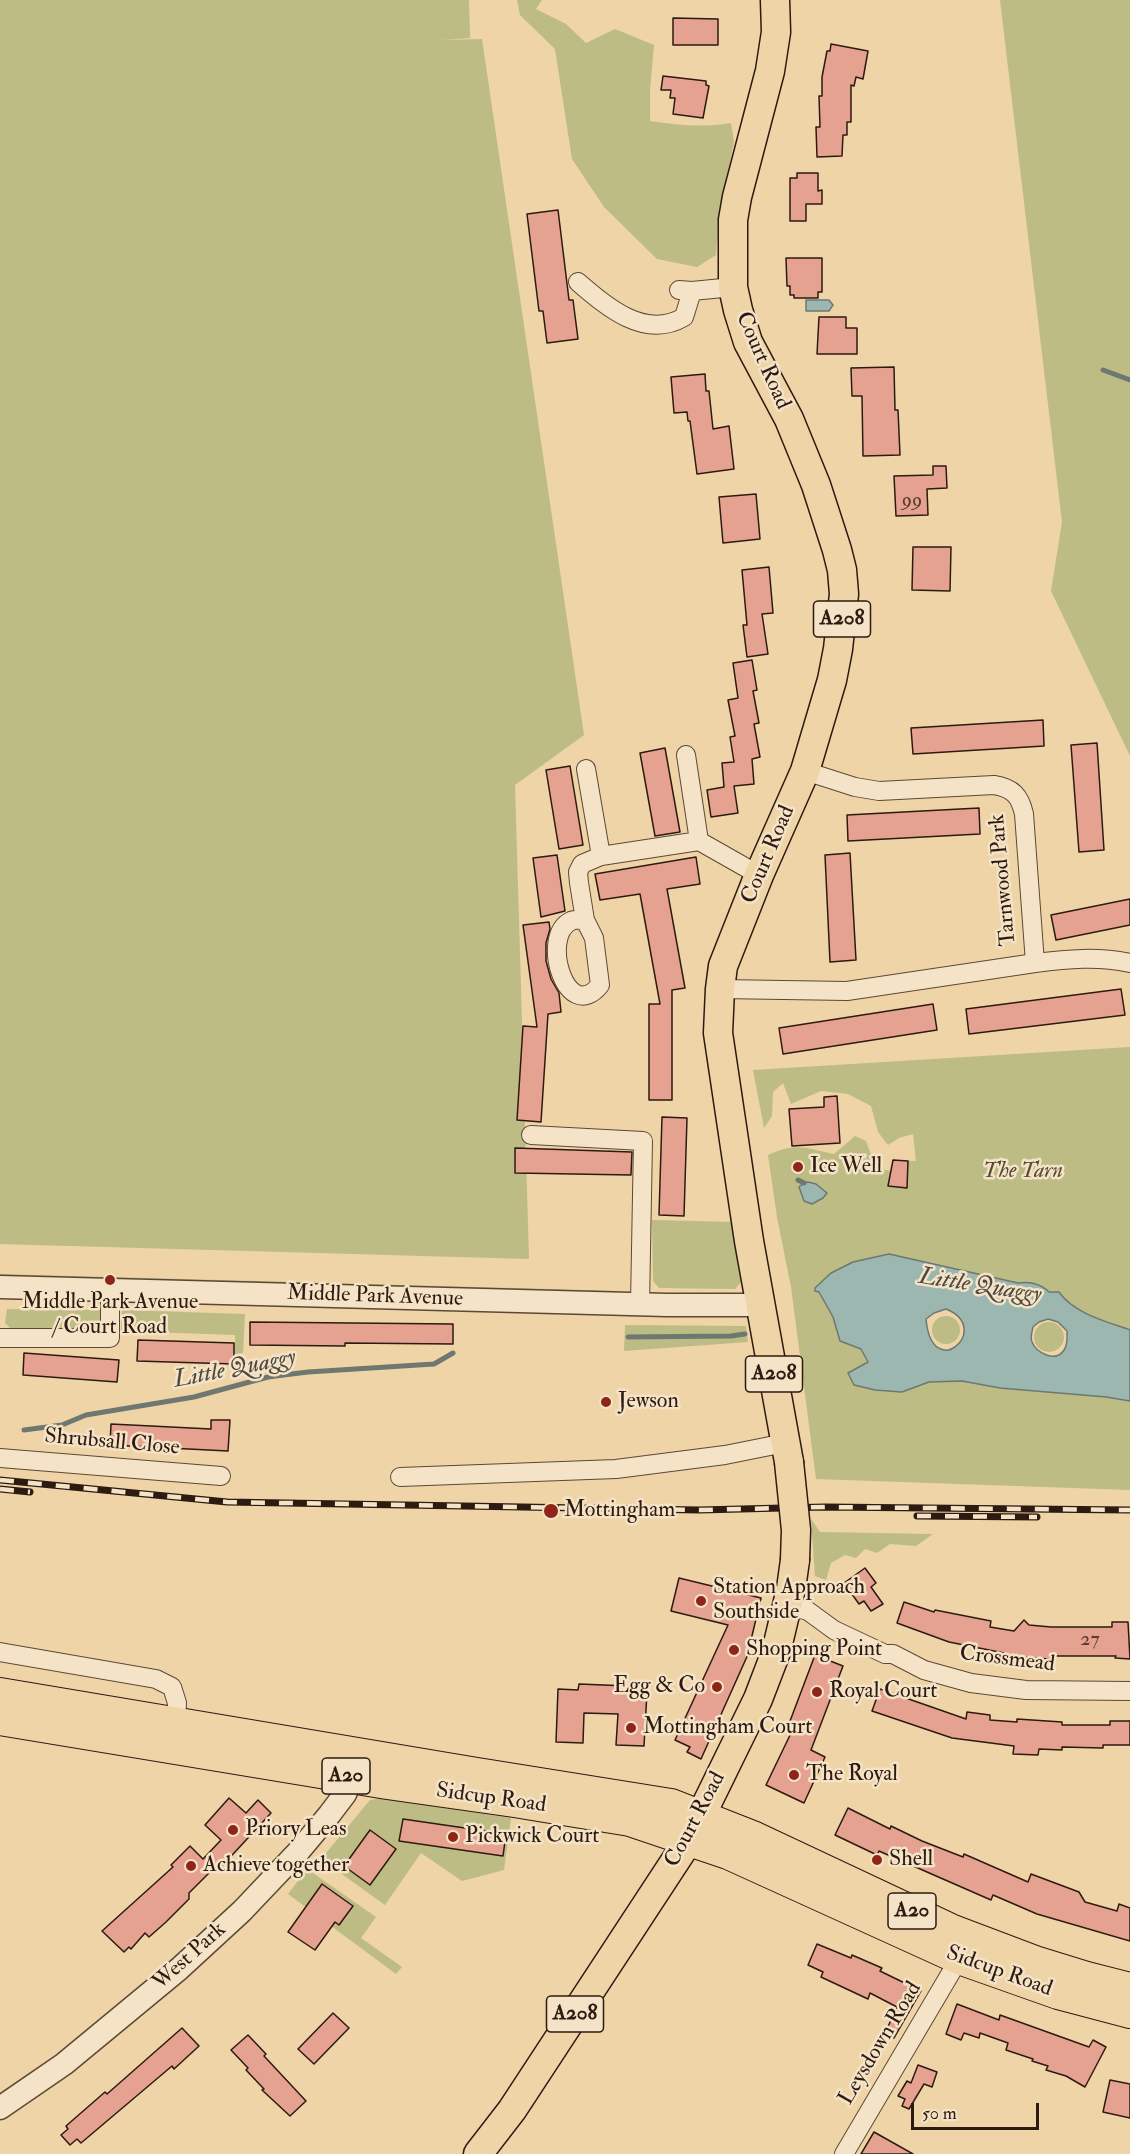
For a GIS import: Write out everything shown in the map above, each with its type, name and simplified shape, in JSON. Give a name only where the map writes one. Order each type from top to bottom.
[{"type":"highway","name":"Sidcup Road","points":[[0,1693],[663,1802],[728,1854],[959,1959],[1058,1994],[1130,2013]]},
{"type":"highway","name":"Sidcup Road","points":[[0,1720],[352,1778],[630,1821],[695,1828],[766,1842],[953,1930],[1035,1960],[1130,1988]]},
{"type":"main road","name":"Court Road","points":[[478,2154],[512,2110],[695,1828],[758,1699],[776,1652],[795,1560],[796,1530],[787,1453],[749,1241],[718,1033],[723,966],[759,875],[805,771],[830,690],[838,649],[844,594],[842,570],[831,529],[801,446],[748,342],[733,287],[733,220],[739,187],[770,71],[776,32],[775,0]]},
{"type":"street","name":"Court Road","points":[[578,282],[615,313],[632,320],[659,325],[669,324],[684,317],[685,291],[733,287]]},
{"type":"street","points":[[686,755],[699,841]]},
{"type":"street","points":[[586,769],[601,856]]},
{"type":"street","name":"Tarnwood Park","points":[[805,771],[855,787],[879,790],[994,785],[1006,787],[1016,793],[1022,802],[1024,814],[1035,963]]},
{"type":"street","points":[[585,920],[571,921],[558,938],[558,961],[562,979],[566,987],[578,994],[594,992],[600,984],[594,938],[585,920],[578,872],[582,864],[601,856],[699,841],[759,875]]},
{"type":"street","name":"Tarnwood Park","points":[[720,989],[847,991],[1071,959],[1130,963]]},
{"type":"street","points":[[531,1134],[643,1142],[640,1304]]},
{"type":"street","name":"Middle Park Avenue","points":[[0,1287],[640,1304],[762,1305]]},
{"type":"street","points":[[0,1338],[110,1338],[110,1290]]},
{"type":"street","points":[[400,1477],[616,1469],[725,1455],[787,1453]]},
{"type":"street","name":"Shrubsall Close","points":[[0,1458],[221,1476]]},
{"type":"street","name":"Crossmead","points":[[787,1605],[808,1611],[834,1630],[885,1654],[893,1654],[924,1670],[971,1683],[1026,1690],[1130,1692]]},
{"type":"street","points":[[0,1652],[156,1679],[172,1686],[177,1703],[176,1723]]},
{"type":"street","name":"West Park","points":[[0,2108],[64,2064],[179,1969],[242,1911],[298,1852],[329,1815],[345,1794],[352,1778]]},
{"type":"street","name":"Leysdown Road","points":[[844,2154],[959,1959]]},
{"type":"green space","points":[[0,0],[469,0],[470,38],[441,40],[482,39],[584,735],[515,785],[529,1259],[0,1244]]},
{"type":"green space","points":[[517,0],[542,0],[536,9],[566,24],[586,43],[615,29],[654,45],[650,121],[690,125],[731,123],[734,142],[720,207],[716,255],[697,267],[657,259],[604,207],[572,159],[555,49],[520,15]]},
{"type":"green space","points":[[1000,0],[1130,0],[1130,756],[1051,591],[1062,522]]},
{"type":"green space","name":"The Tarn","points":[[1130,1047],[1130,1330],[1081,1312],[1059,1292],[1049,1292],[1031,1283],[853,1262],[827,1277],[815,1291],[819,1292],[833,1317],[840,1341],[861,1349],[868,1363],[902,1392],[929,1382],[962,1381],[1000,1388],[1130,1401],[1130,1490],[816,1479],[791,1287],[768,1155],[794,1147],[834,1154],[855,1136],[866,1141],[876,1168],[891,1171],[893,1160],[916,1161],[913,1134],[899,1138],[888,1145],[878,1132],[871,1106],[848,1094],[821,1091],[791,1104],[783,1083],[773,1092],[772,1116],[764,1128],[753,1070]]},
{"type":"green space","points":[[652,1220],[736,1222],[743,1280],[735,1289],[659,1288],[653,1281]]},
{"type":"green space","points":[[0,1274],[617,1291],[616,1294],[0,1277]]},
{"type":"green space","points":[[7,1309],[100,1310],[101,1323],[93,1333],[13,1331],[5,1323]]},
{"type":"green space","points":[[122,1310],[245,1314],[243,1353],[235,1354],[235,1335],[121,1331]]},
{"type":"green space","points":[[946,1316],[956,1320],[960,1330],[956,1340],[946,1344],[936,1340],[932,1330],[936,1320]]},
{"type":"green space","points":[[1049,1322],[1055,1323],[1063,1331],[1063,1343],[1055,1351],[1049,1352],[1043,1351],[1035,1343],[1034,1337],[1035,1331],[1043,1323]]},
{"type":"green space","points":[[625,1325],[746,1326],[748,1342],[624,1351]]},
{"type":"green space","points":[[811,1519],[820,1532],[933,1534],[916,1546],[890,1544],[877,1553],[865,1549],[856,1558],[845,1555],[831,1563],[826,1580],[815,1576]]},
{"type":"green space","points":[[382,1798],[511,1818],[504,1870],[462,1881],[421,1853],[385,1905],[321,1859],[370,1800]],"holes":[[[402,1819],[506,1834],[503,1855],[399,1840]],[[370,1830],[396,1849],[370,1885],[344,1866]]]},
{"type":"green space","points":[[307,1869],[376,1917],[361,1938],[402,1967],[396,1974],[288,1894]]},
{"type":"water","points":[[806,300],[829,300],[833,305],[829,311],[806,311]]},
{"type":"water","points":[[808,1182],[816,1184],[827,1193],[812,1204],[804,1201],[799,1187]]},
{"type":"water","points":[[889,1254],[1018,1283],[1035,1284],[1049,1292],[1059,1292],[1073,1306],[1082,1311],[1130,1330],[1130,1401],[1000,1388],[962,1381],[929,1382],[902,1392],[875,1390],[854,1385],[848,1373],[868,1362],[861,1349],[840,1341],[833,1317],[819,1292],[815,1291],[815,1288],[831,1273],[853,1262]],"holes":[[[946,1309],[959,1318],[964,1328],[962,1338],[956,1346],[948,1350],[938,1348],[931,1338],[926,1319]],[[1048,1319],[1058,1322],[1067,1331],[1065,1348],[1056,1356],[1042,1353],[1031,1340],[1033,1327]]]},
{"type":"building","points":[[673,18],[718,19],[718,45],[673,45]]},
{"type":"building","points":[[831,44],[868,51],[863,79],[856,77],[854,86],[851,85],[851,122],[847,122],[847,135],[843,135],[842,156],[817,157],[816,127],[820,127],[819,96],[822,96],[822,77],[827,51],[830,51]]},
{"type":"building","points":[[663,76],[706,81],[706,85],[709,86],[703,118],[673,114],[675,98],[670,98],[671,90],[661,90]]},
{"type":"building","points":[[797,173],[818,173],[818,191],[822,190],[822,204],[806,204],[806,221],[790,221],[790,178],[797,178]]},
{"type":"building","points":[[558,210],[569,300],[573,300],[578,339],[547,343],[543,311],[539,311],[527,214]]},
{"type":"building","points":[[786,258],[822,258],[822,292],[818,292],[818,298],[794,298],[794,295],[790,295],[790,286],[787,286]]},
{"type":"building","points":[[819,317],[846,317],[846,328],[857,328],[857,354],[817,354]]},
{"type":"building","points":[[894,367],[895,410],[898,410],[900,455],[863,456],[862,396],[852,396],[851,368]]},
{"type":"building","points":[[705,374],[713,429],[729,426],[734,469],[697,474],[690,421],[688,421],[687,412],[674,413],[671,377]]},
{"type":"building","points":[[933,466],[946,466],[947,488],[927,489],[928,515],[896,516],[894,476],[933,475]]},
{"type":"building","points":[[756,494],[760,539],[723,543],[719,497]]},
{"type":"building","points":[[913,547],[951,547],[950,591],[912,590]]},
{"type":"building","points":[[769,567],[773,613],[762,614],[768,654],[747,657],[743,625],[747,625],[742,570]]},
{"type":"building","points":[[752,660],[757,690],[753,691],[759,723],[754,724],[760,757],[752,759],[754,784],[734,786],[738,813],[711,817],[707,790],[724,787],[722,763],[734,762],[730,737],[735,736],[728,700],[738,698],[733,663]]},
{"type":"building","points":[[1043,720],[1044,746],[913,754],[911,728]]},
{"type":"building","points":[[1097,743],[1104,850],[1079,852],[1071,745]]},
{"type":"building","points":[[665,748],[680,832],[655,836],[640,753]]},
{"type":"building","points":[[570,766],[583,845],[559,849],[546,770]]},
{"type":"building","points":[[979,808],[980,834],[848,841],[847,815]]},
{"type":"building","points":[[850,853],[856,960],[830,962],[825,855]]},
{"type":"building","points":[[557,855],[565,911],[541,917],[533,858]]},
{"type":"building","points":[[696,857],[700,884],[667,889],[685,988],[672,990],[672,1100],[649,1100],[649,1004],[660,1004],[640,894],[600,900],[595,874]]},
{"type":"building","points":[[1130,899],[1130,925],[1056,940],[1051,915]]},
{"type":"building","points":[[549,922],[546,961],[551,979],[559,993],[561,1012],[548,1014],[541,1122],[517,1120],[523,1026],[537,1027],[523,925]]},
{"type":"building","points":[[1121,989],[1125,1015],[969,1034],[966,1009]]},
{"type":"building","points":[[933,1004],[937,1030],[783,1054],[779,1028]]},
{"type":"building","points":[[837,1096],[840,1143],[792,1146],[789,1109],[824,1107],[824,1097]]},
{"type":"building","points":[[662,1117],[687,1118],[684,1216],[659,1215]]},
{"type":"building","points":[[515,1148],[632,1152],[631,1175],[515,1173]]},
{"type":"building","points":[[893,1160],[908,1161],[907,1188],[888,1186]]},
{"type":"building","points":[[250,1322],[453,1324],[453,1344],[250,1345]]},
{"type":"building","points":[[138,1340],[234,1343],[234,1364],[137,1361]]},
{"type":"building","points":[[24,1353],[119,1360],[117,1382],[23,1375]]},
{"type":"building","points":[[211,1420],[230,1420],[228,1451],[110,1445],[111,1424],[211,1429]]},
{"type":"building","points":[[865,1568],[876,1583],[871,1587],[883,1604],[871,1611],[864,1601],[859,1604],[844,1583]]},
{"type":"building","points":[[679,1578],[761,1598],[751,1640],[754,1641],[701,1759],[687,1752],[690,1747],[675,1740],[728,1625],[671,1611]]},
{"type":"building","points":[[904,1602],[934,1612],[935,1610],[991,1621],[990,1627],[1014,1631],[1024,1620],[1029,1625],[1051,1627],[1112,1627],[1112,1622],[1128,1622],[1130,1659],[1115,1658],[1116,1656],[1050,1656],[1050,1659],[1004,1656],[1004,1653],[949,1642],[897,1623]]},
{"type":"building","points":[[815,1655],[843,1666],[811,1750],[825,1757],[804,1803],[766,1785],[792,1731],[787,1729]]},
{"type":"building","name":"Mottingham Court","points":[[579,1684],[628,1686],[628,1692],[647,1692],[644,1746],[616,1745],[618,1714],[584,1713],[583,1743],[556,1742],[558,1689],[578,1690]]},
{"type":"building","points":[[880,1689],[966,1719],[967,1712],[990,1715],[990,1720],[1062,1722],[1062,1725],[1110,1725],[1110,1721],[1130,1721],[1130,1745],[1103,1745],[1103,1748],[1062,1747],[1062,1750],[1039,1749],[1038,1755],[1013,1754],[1014,1746],[952,1738],[872,1711]]},
{"type":"building","points":[[229,1798],[246,1813],[258,1800],[271,1813],[223,1865],[220,1862],[189,1893],[189,1899],[166,1922],[149,1937],[145,1933],[131,1949],[129,1947],[124,1952],[102,1931],[173,1867],[171,1865],[190,1846],[203,1859],[221,1840],[205,1825]]},
{"type":"building","points":[[848,1808],[890,1829],[891,1826],[963,1857],[964,1854],[1028,1882],[1031,1874],[1079,1892],[1085,1902],[1117,1911],[1119,1904],[1130,1908],[1130,1941],[1037,1914],[993,1895],[991,1900],[879,1851],[877,1855],[835,1835]]},
{"type":"building","name":"Pickwick Court","points":[[403,1819],[506,1834],[503,1856],[399,1841]]},
{"type":"building","points":[[370,1830],[396,1849],[370,1885],[344,1866]]},
{"type":"building","points":[[322,1884],[353,1906],[339,1925],[335,1922],[315,1950],[288,1932]]},
{"type":"building","points":[[817,1944],[851,1958],[852,1955],[882,1968],[880,1971],[921,1991],[894,2038],[885,2033],[897,2007],[870,1993],[868,1999],[821,1977],[823,1972],[808,1965]]},
{"type":"building","points":[[957,2004],[999,2020],[1000,2015],[1089,2047],[1093,2040],[1106,2047],[1085,2087],[1066,2076],[1046,2070],[1048,2066],[1006,2050],[1008,2043],[980,2033],[979,2038],[964,2033],[961,2040],[946,2034]]},
{"type":"building","points":[[333,2013],[349,2028],[314,2064],[298,2049]]},
{"type":"building","points":[[182,2028],[199,2046],[174,2069],[172,2066],[81,2143],[77,2139],[70,2145],[61,2135],[68,2129],[66,2126],[105,2092],[107,2094]]},
{"type":"building","points":[[248,2035],[266,2054],[264,2056],[306,2101],[290,2116],[262,2090],[264,2089],[246,2070],[248,2068],[231,2050]]},
{"type":"building","points":[[918,2065],[937,2072],[932,2087],[924,2084],[909,2109],[902,2106],[905,2099],[898,2096],[907,2081],[911,2083]]},
{"type":"building","points":[[1110,2080],[1130,2084],[1130,2118],[1103,2112]]},
{"type":"building","points":[[874,2132],[913,2154],[861,2154]]},
{"type":"waterway","points":[[1103,370],[1130,380]]},
{"type":"waterway","points":[[798,1180],[804,1183]]},
{"type":"waterway","name":"Little Quaggy","points":[[628,1337],[745,1334]]},
{"type":"waterway","name":"Little Quaggy","points":[[24,1430],[62,1425],[86,1415],[194,1397],[268,1377],[308,1372],[434,1364],[453,1353]]},
{"type":"railway","points":[[0,1480],[227,1502],[699,1510],[825,1507],[1130,1510]]},
{"type":"railway","points":[[0,1489],[30,1492]]},
{"type":"railway","points":[[917,1516],[1037,1517]]},
{"type":"place","name":"Ice Well","points":[[798,1167]]},
{"type":"place","name":"Middle Park Avenue / Court Road","points":[[110,1280]]},
{"type":"place","name":"Jewson","points":[[606,1402]]},
{"type":"place","name":"Mottingham","points":[[551,1511]]},
{"type":"place","name":"Station Approach Southside","points":[[701,1601]]},
{"type":"place","name":"Shopping Point","points":[[734,1650]]},
{"type":"place","name":"Egg & Co","points":[[717,1687]]},
{"type":"place","name":"Royal Court","points":[[817,1692]]},
{"type":"place","name":"Mottingham Court","points":[[631,1728]]},
{"type":"place","name":"The Royal","points":[[794,1775]]},
{"type":"place","name":"Priory Leas","points":[[233,1830]]},
{"type":"place","name":"Pickwick Court","points":[[453,1837]]},
{"type":"place","name":"Shell","points":[[877,1860]]},
{"type":"place","name":"Achieve together","points":[[191,1866]]}]
